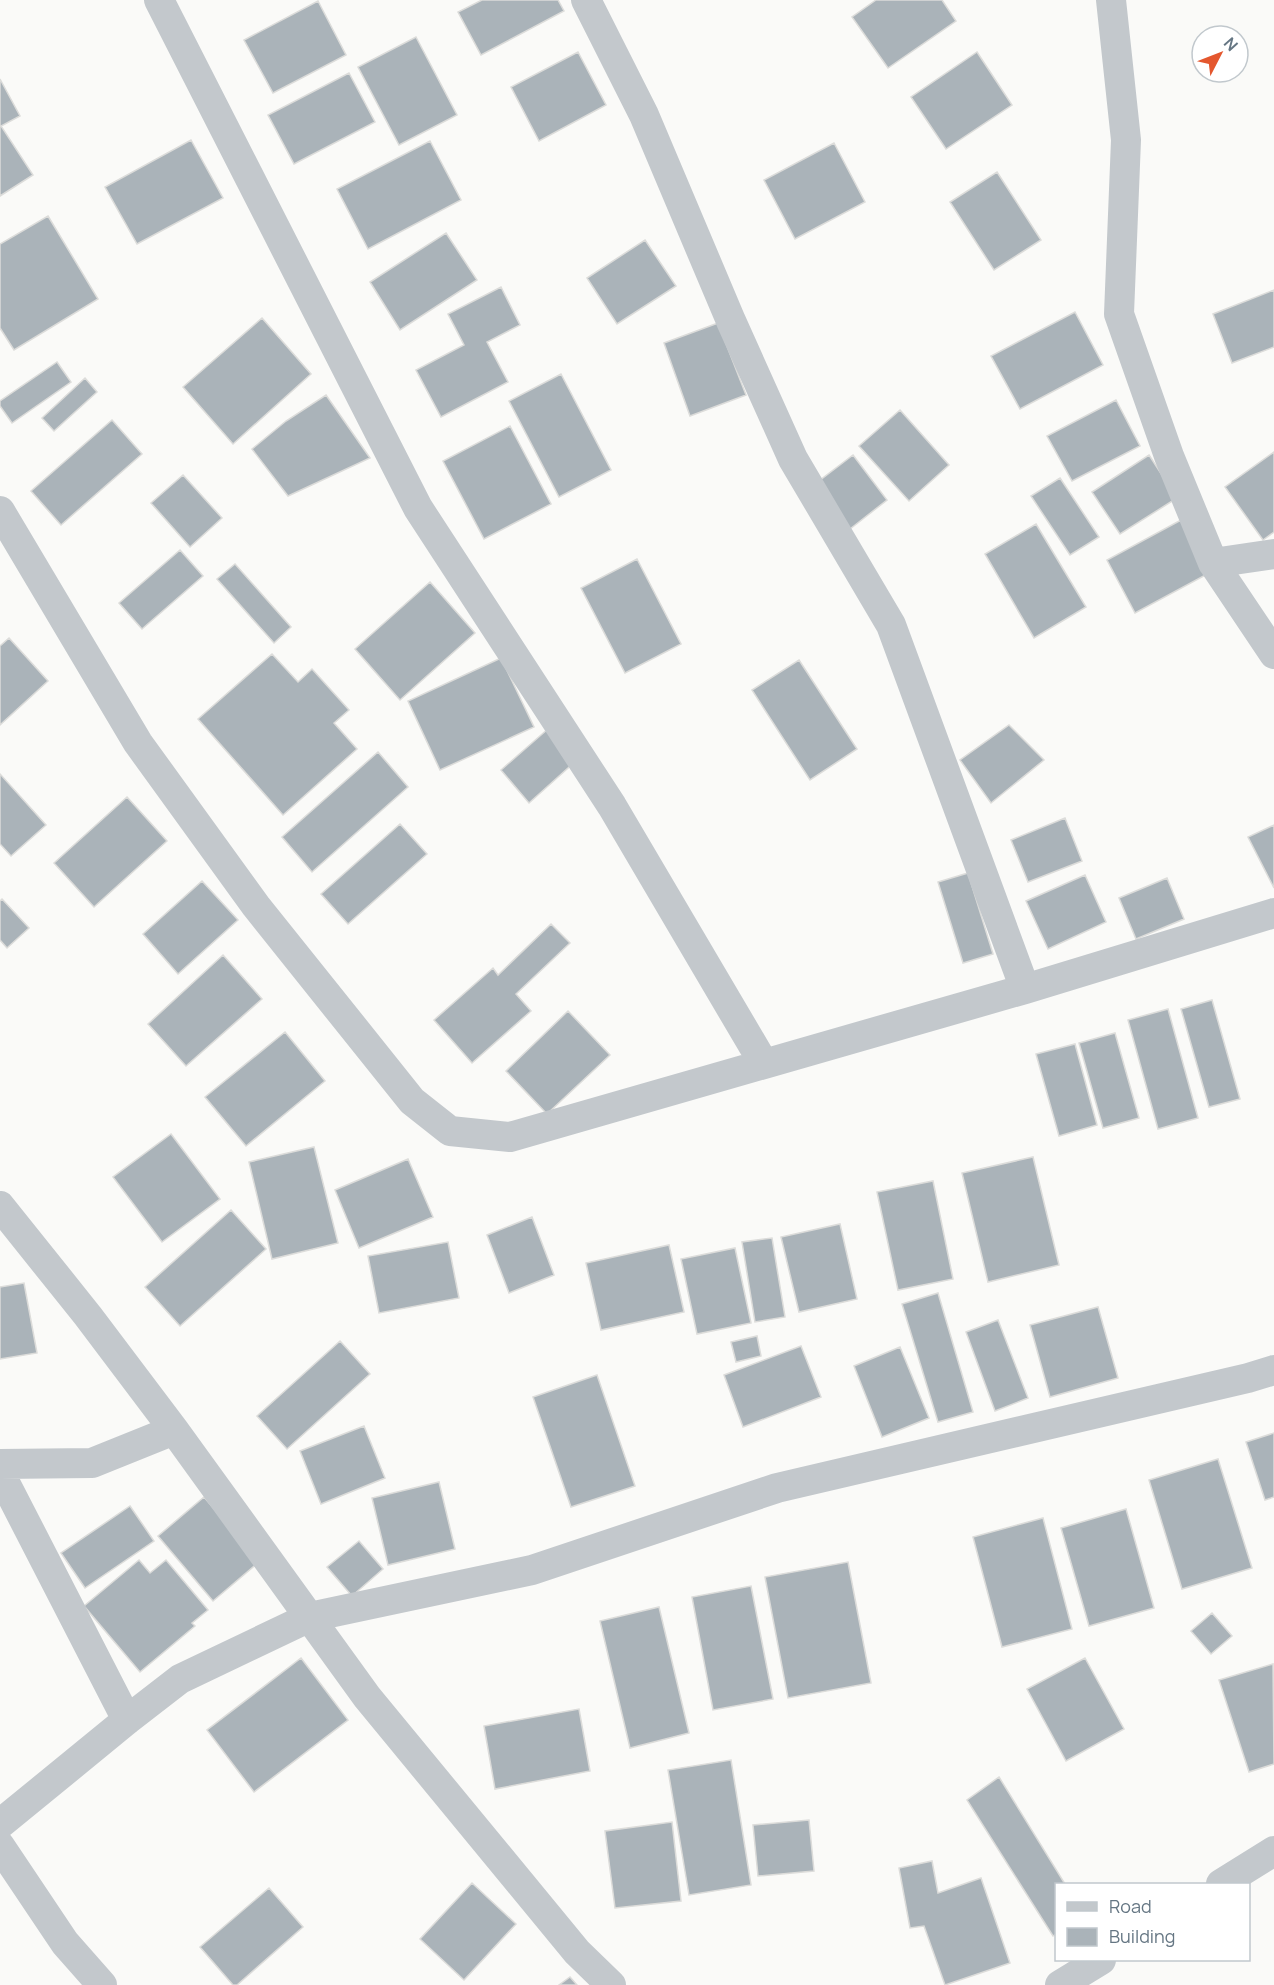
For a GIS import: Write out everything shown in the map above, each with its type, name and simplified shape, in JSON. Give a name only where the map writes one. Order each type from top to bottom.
[{"type":"street","points":[[159,0],[418,508],[612,806],[764,1064]]},
{"type":"street","points":[[586,0],[644,115],[731,321],[793,459],[891,625],[1025,989]]},
{"type":"street","points":[[1111,0],[1126,140],[1119,314],[1169,456],[1213,563],[1274,654]]},
{"type":"street","points":[[0,511],[145,753],[256,906],[412,1101],[450,1131],[510,1137],[1025,989],[1274,914]]},
{"type":"street","points":[[1213,563],[1274,554]]},
{"type":"street","points":[[0,1206],[88,1316],[174,1430],[367,1697],[577,1952],[610,1985]]},
{"type":"street","points":[[0,1824],[180,1679],[310,1617],[532,1570],[777,1488],[1236,1381],[1274,1370]]},
{"type":"street","points":[[0,1464],[92,1463],[174,1430]]},
{"type":"street","points":[[0,1473],[127,1720]]},
{"type":"street","points":[[0,1846],[65,1943],[102,1985]]},
{"type":"street","points":[[1223,1883],[1274,1851]]},
{"type":"street","points":[[1060,1985],[1098,1961]]},
{"type":"building","points":[[482,0],[558,0],[564,11],[481,55],[458,12]]},
{"type":"building","points":[[876,0],[942,0],[956,21],[888,68],[852,17]]},
{"type":"building","points":[[318,1],[346,55],[273,93],[244,40]]},
{"type":"building","points":[[416,37],[457,115],[399,145],[358,67]]},
{"type":"building","points":[[578,52],[606,105],[539,141],[511,87]]},
{"type":"building","points":[[977,52],[1012,105],[946,149],[911,97]]},
{"type":"building","points":[[349,73],[375,122],[294,164],[268,115]]},
{"type":"building","points":[[0,79],[20,116],[1,126],[33,175],[0,196]]},
{"type":"building","points":[[191,140],[223,198],[137,244],[105,187]]},
{"type":"building","points":[[430,141],[461,200],[368,249],[337,189]]},
{"type":"building","points":[[834,143],[865,202],[795,239],[764,180]]},
{"type":"building","points":[[997,172],[1041,240],[994,270],[950,202]]},
{"type":"building","points":[[48,216],[98,299],[14,350],[0,328],[0,244]]},
{"type":"building","points":[[446,233],[477,280],[400,330],[370,282]]},
{"type":"building","points":[[645,240],[676,286],[617,324],[587,278]]},
{"type":"building","points":[[501,287],[520,325],[487,342],[508,382],[441,417],[416,370],[464,345],[448,314]]},
{"type":"building","points":[[1274,290],[1274,347],[1232,363],[1213,314]]},
{"type":"building","points":[[1075,312],[1103,365],[1020,409],[991,356]]},
{"type":"building","points":[[262,318],[311,374],[233,444],[183,387]]},
{"type":"building","points":[[718,323],[746,395],[690,416],[664,343]]},
{"type":"building","points":[[57,362],[71,382],[12,423],[0,406],[0,401]]},
{"type":"building","points":[[561,374],[611,470],[559,497],[509,401]]},
{"type":"building","points":[[85,378],[97,392],[54,431],[42,418]]},
{"type":"building","points":[[326,395],[370,458],[288,496],[252,449],[286,421]]},
{"type":"building","points":[[1116,400],[1140,446],[1072,481],[1047,436]]},
{"type":"building","points":[[900,410],[949,465],[909,501],[859,446]]},
{"type":"building","points":[[112,420],[142,454],[61,525],[31,491]]},
{"type":"building","points":[[510,426],[551,504],[484,539],[443,461]]},
{"type":"building","points":[[1274,452],[1274,532],[1263,540],[1225,487]]},
{"type":"building","points":[[853,455],[887,500],[850,529],[815,484]]},
{"type":"building","points":[[1149,455],[1177,498],[1120,534],[1092,492]]},
{"type":"building","points":[[183,475],[222,518],[190,547],[151,503]]},
{"type":"building","points":[[1060,478],[1099,537],[1070,555],[1031,496]]},
{"type":"building","points":[[1181,520],[1213,571],[1135,613],[1107,560]]},
{"type":"building","points":[[1036,524],[1086,607],[1034,638],[985,554]]},
{"type":"building","points":[[180,550],[203,576],[142,629],[119,603]]},
{"type":"building","points":[[637,559],[681,644],[625,673],[581,588]]},
{"type":"building","points":[[235,564],[291,627],[274,643],[217,579]]},
{"type":"building","points":[[430,582],[475,633],[400,700],[355,649]]},
{"type":"building","points":[[9,638],[48,681],[0,725],[0,646]]},
{"type":"building","points":[[272,654],[298,682],[312,669],[349,710],[334,723],[357,749],[283,815],[198,719]]},
{"type":"building","points":[[501,658],[534,727],[440,770],[408,701]]},
{"type":"building","points":[[799,660],[857,749],[810,780],[752,690]]},
{"type":"building","points":[[1009,725],[1044,760],[991,803],[960,760]]},
{"type":"building","points":[[549,728],[577,760],[529,803],[501,770]]},
{"type":"building","points":[[378,752],[408,787],[312,872],[282,837]]},
{"type":"building","points":[[0,774],[46,825],[11,856],[0,844]]},
{"type":"building","points":[[127,797],[167,841],[94,907],[54,863]]},
{"type":"building","points":[[1065,818],[1082,861],[1028,882],[1011,840]]},
{"type":"building","points":[[400,824],[427,854],[348,924],[321,894]]},
{"type":"building","points":[[1274,825],[1274,888],[1248,837]]},
{"type":"building","points":[[968,873],[993,954],[963,963],[938,882]]},
{"type":"building","points":[[1085,875],[1106,922],[1048,949],[1026,901]]},
{"type":"building","points":[[1167,878],[1184,919],[1136,939],[1119,898]]},
{"type":"building","points":[[202,881],[238,920],[178,974],[143,934]]},
{"type":"building","points":[[2,899],[29,928],[7,948],[0,940],[0,901]]},
{"type":"building","points":[[551,924],[570,943],[516,994],[531,1011],[472,1063],[434,1020],[493,968],[498,975]]},
{"type":"building","points":[[223,955],[262,999],[186,1066],[148,1024]]},
{"type":"building","points":[[1212,1000],[1240,1099],[1209,1107],[1181,1009]]},
{"type":"building","points":[[1168,1009],[1198,1118],[1158,1129],[1128,1020]]},
{"type":"building","points":[[568,1011],[610,1055],[547,1114],[506,1071]]},
{"type":"building","points":[[285,1032],[325,1081],[246,1146],[205,1097]]},
{"type":"building","points":[[1115,1033],[1139,1118],[1103,1128],[1079,1043]]},
{"type":"building","points":[[1075,1044],[1097,1125],[1059,1136],[1036,1054]]},
{"type":"building","points":[[171,1134],[220,1199],[162,1242],[113,1177]]},
{"type":"building","points":[[314,1147],[338,1243],[272,1259],[249,1162]]},
{"type":"building","points":[[1033,1157],[1059,1265],[988,1282],[962,1173]]},
{"type":"building","points":[[408,1159],[433,1217],[359,1248],[335,1190]]},
{"type":"building","points":[[933,1181],[953,1279],[898,1290],[877,1192]]},
{"type":"building","points":[[231,1210],[266,1249],[180,1326],[145,1287]]},
{"type":"building","points":[[532,1217],[554,1275],[509,1293],[487,1235]]},
{"type":"building","points":[[840,1224],[857,1299],[799,1312],[781,1237]]},
{"type":"building","points":[[772,1238],[785,1317],[755,1322],[742,1242]]},
{"type":"building","points":[[448,1242],[459,1298],[379,1313],[368,1256]]},
{"type":"building","points":[[669,1245],[684,1312],[601,1330],[586,1263]]},
{"type":"building","points":[[735,1248],[751,1323],[697,1334],[681,1259]]},
{"type":"building","points":[[24,1283],[37,1353],[0,1359],[0,1287]]},
{"type":"building","points":[[938,1293],[973,1412],[938,1422],[902,1304]]},
{"type":"building","points":[[1098,1307],[1118,1378],[1050,1397],[1030,1325]]},
{"type":"building","points":[[998,1320],[1028,1398],[995,1411],[966,1332]]},
{"type":"building","points":[[757,1336],[761,1356],[736,1362],[731,1342]]},
{"type":"building","points":[[340,1341],[370,1374],[287,1449],[257,1416]]},
{"type":"building","points":[[801,1346],[821,1397],[743,1427],[724,1375]]},
{"type":"building","points":[[900,1347],[929,1418],[882,1437],[854,1366]]},
{"type":"building","points":[[597,1375],[635,1486],[571,1507],[533,1397]]},
{"type":"building","points":[[364,1426],[385,1478],[321,1504],[300,1451]]},
{"type":"building","points":[[1274,1433],[1274,1497],[1265,1500],[1246,1442]]},
{"type":"building","points":[[1218,1459],[1252,1568],[1182,1589],[1149,1480]]},
{"type":"building","points":[[439,1482],[455,1549],[388,1565],[372,1498]]},
{"type":"building","points":[[204,1497],[259,1562],[213,1601],[158,1536]]},
{"type":"building","points":[[130,1506],[154,1541],[85,1588],[61,1553]]},
{"type":"building","points":[[1126,1509],[1154,1608],[1089,1626],[1061,1528]]},
{"type":"building","points":[[1043,1518],[1072,1629],[1002,1647],[973,1537]]},
{"type":"building","points":[[359,1541],[383,1569],[352,1596],[327,1567]]},
{"type":"building","points":[[139,1560],[150,1573],[166,1560],[208,1610],[192,1623],[195,1626],[140,1672],[84,1606]]},
{"type":"building","points":[[848,1562],[871,1683],[788,1698],[765,1577]]},
{"type":"building","points":[[751,1586],[773,1699],[713,1710],[692,1597]]},
{"type":"building","points":[[659,1607],[689,1733],[630,1748],[600,1621]]},
{"type":"building","points":[[1212,1613],[1232,1636],[1211,1654],[1191,1631]]},
{"type":"building","points":[[301,1658],[348,1720],[254,1792],[207,1730]]},
{"type":"building","points":[[1085,1658],[1124,1729],[1066,1761],[1027,1689]]},
{"type":"building","points":[[1273,1664],[1274,1764],[1249,1772],[1219,1680]]},
{"type":"building","points":[[579,1709],[590,1771],[495,1789],[484,1726]]},
{"type":"building","points":[[731,1760],[751,1885],[689,1895],[668,1770]]},
{"type":"building","points":[[999,1777],[1064,1883],[1055,1883],[1055,1935],[1053,1936],[967,1800]]},
{"type":"building","points":[[809,1820],[814,1871],[758,1876],[753,1825]]},
{"type":"building","points":[[672,1822],[681,1901],[615,1908],[605,1831]]},
{"type":"building","points":[[932,1861],[938,1893],[981,1878],[1010,1963],[945,1985],[924,1926],[910,1928],[899,1868]]},
{"type":"building","points":[[472,1883],[516,1924],[464,1980],[420,1939]]},
{"type":"building","points":[[269,1888],[303,1927],[237,1985],[233,1985],[200,1947]]},
{"type":"building","points":[[570,1977],[577,1985],[559,1985]]}]
